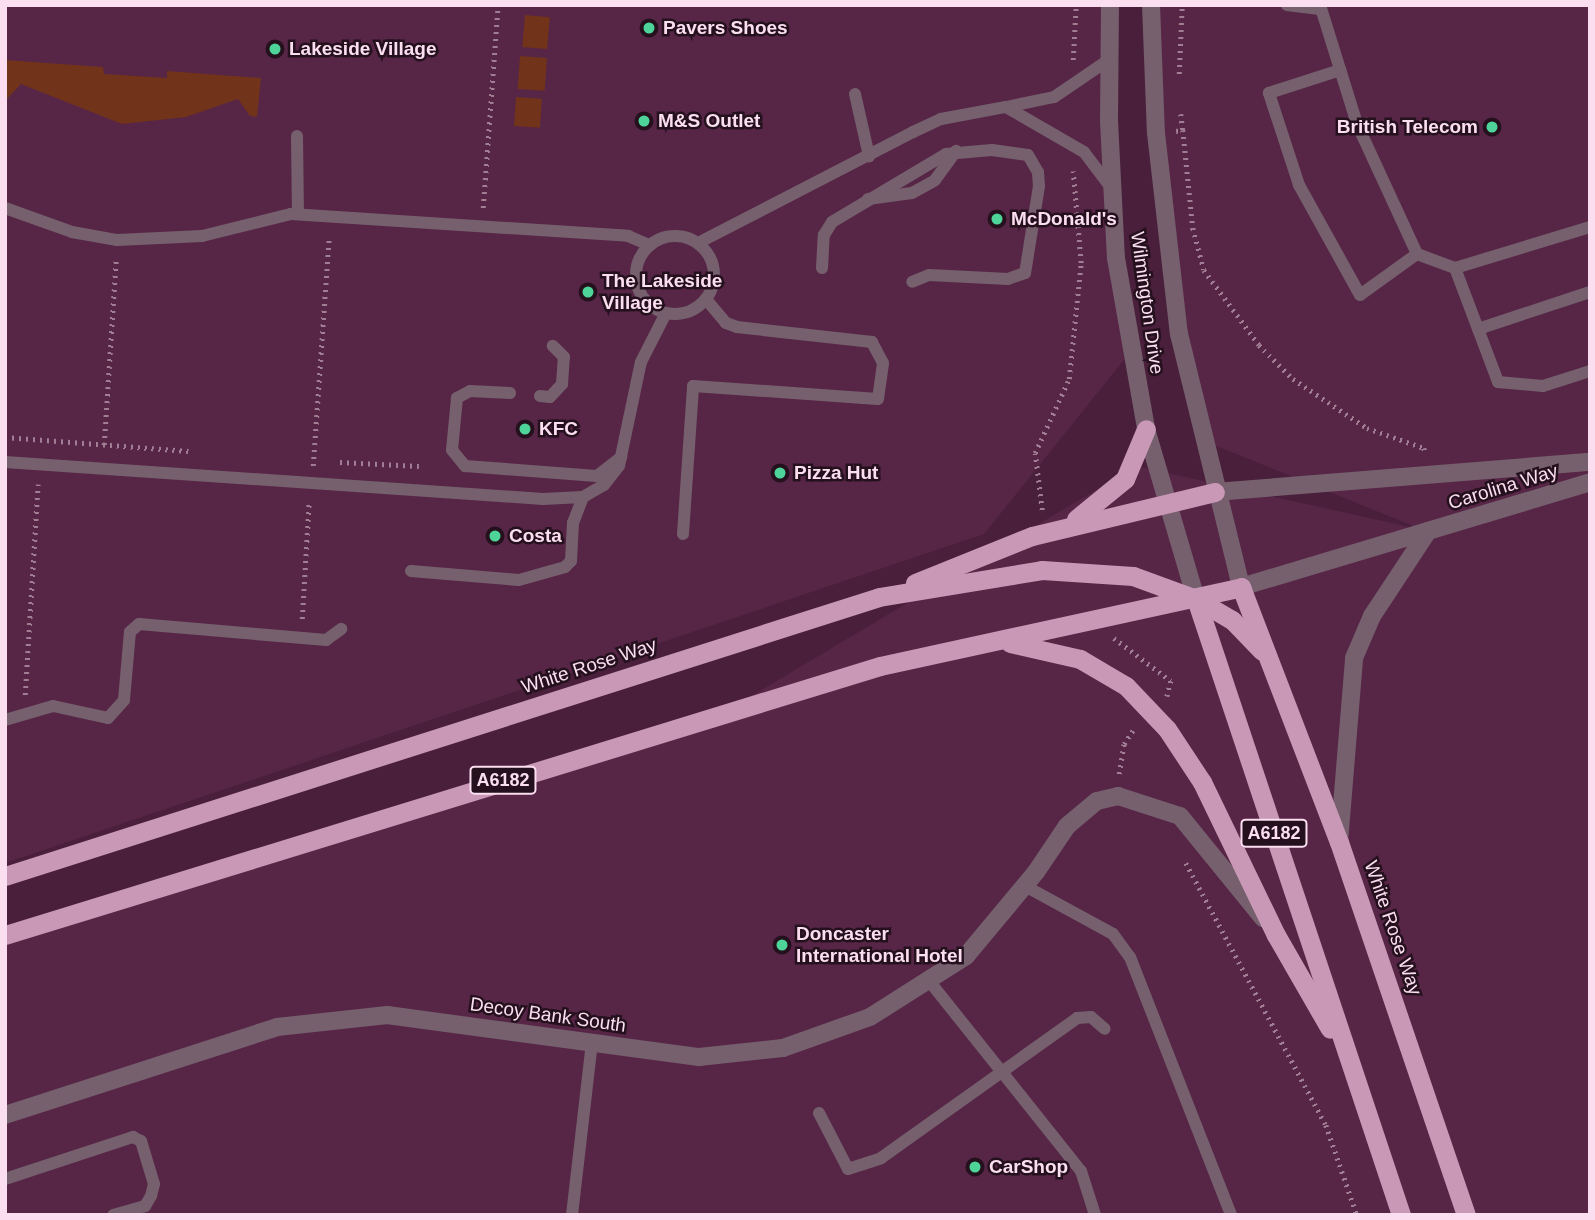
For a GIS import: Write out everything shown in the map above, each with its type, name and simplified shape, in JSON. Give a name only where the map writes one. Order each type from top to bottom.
[{"type":"highway","points":[[1046,532],[1106,499],[1125,479],[1146,429]]},
{"type":"highway","points":[[878,597],[1046,532],[1166,501],[1215,492]]},
{"type":"highway","name":"White Rose Way","points":[[5,876],[878,597],[1055,570],[1133,576],[1196,599],[1232,620],[1269,658]]},
{"type":"highway","name":"A6182","points":[[5,935],[730,709],[880,666],[1005,642],[1241,587]]},
{"type":"highway","name":"White Rose Way","points":[[1241,587],[1339,842],[1466,1215]]},
{"type":"highway","name":"A6182","points":[[1196,599],[1401,1215]]},
{"type":"highway","name":"A6182","points":[[1005,642],[1080,659],[1126,686],[1167,729],[1202,782],[1276,935],[1351,1067]]},
{"type":"street","name":"Wilmington Drive","points":[[1110,5],[1112,189],[1116,258],[1146,429],[1196,599]]},
{"type":"street","name":"Wilmington Drive","points":[[1151,5],[1156,132],[1179,334],[1215,492],[1241,587]]},
{"type":"street","points":[[1215,492],[1590,462]]},
{"type":"street","name":"Carolina Way","points":[[1241,587],[1590,481]]},
{"type":"street","points":[[1339,842],[1354,658],[1371,615],[1429,531]]},
{"type":"street","name":"Decoy Bank South","points":[[5,1115],[277,1027],[387,1015],[699,1057],[783,1048],[870,1017],[930,982],[966,956],[1031,879],[1067,825],[1097,801],[1118,796],[1139,799],[1180,816],[1276,935]]},
{"type":"lane","points":[[1287,5],[1320,7],[1357,124],[1417,254],[1455,268],[1590,227]]},
{"type":"lane","points":[[698,243],[941,119],[1054,97],[1110,59]]},
{"type":"lane","points":[[1340,70],[1269,93],[1299,185],[1360,295],[1417,254]]},
{"type":"lane","points":[[855,94],[869,156]]},
{"type":"lane","points":[[1006,107],[1084,152],[1112,189]]},
{"type":"lane","points":[[297,136],[298,214]]},
{"type":"lane","points":[[822,268],[826,230],[868,199],[956,151],[992,150],[1030,157],[1039,186],[1029,267],[1025,273],[1007,279],[929,275],[912,282]]},
{"type":"lane","points":[[5,208],[72,232],[117,240],[183,239],[273,215],[298,214],[628,236],[649,245]]},
{"type":"lane","points":[[678,235],[698,243],[715,267],[707,300],[680,314],[666,313],[654,308],[639,290],[637,265],[649,245],[678,235]]},
{"type":"lane","points":[[1455,268],[1498,382],[1543,386],[1590,371]]},
{"type":"lane","points":[[1478,329],[1590,292]]},
{"type":"lane","points":[[683,534],[693,386],[878,399],[883,363],[877,347],[865,340],[737,327],[726,323],[707,300]]},
{"type":"lane","points":[[5,463],[543,499],[583,497],[610,480],[624,454],[641,362],[666,313]]},
{"type":"lane","points":[[540,396],[550,397],[562,384],[564,357],[553,346]]},
{"type":"lane","points":[[510,393],[470,391],[457,398],[452,450],[465,466],[597,476],[624,454]]},
{"type":"lane","points":[[411,572],[519,580],[565,567],[573,552],[573,523],[583,497]]},
{"type":"lane","points":[[5,720],[53,706],[108,718],[124,701],[130,632],[139,624],[331,639],[341,629]]},
{"type":"lane","points":[[1031,879],[1112,934],[1130,957],[1231,1215]]},
{"type":"lane","points":[[930,982],[1081,1171],[1095,1215]]},
{"type":"lane","points":[[819,1113],[848,1169],[881,1158],[1077,1018],[1091,1017],[1105,1029]]},
{"type":"lane","points":[[572,1215],[592,1042]]},
{"type":"lane","points":[[5,1179],[132,1137],[141,1141],[154,1184],[145,1206],[113,1215]]},
{"type":"path","points":[[481,226],[498,5]]},
{"type":"path","points":[[1179,79],[1182,5]]},
{"type":"path","points":[[1180,106],[1193,228],[1205,270],[1243,324],[1293,379],[1367,428],[1424,448],[1431,476]]},
{"type":"path","points":[[1156,132],[1183,130]]},
{"type":"path","points":[[1081,263],[1143,253],[1140,213]]},
{"type":"path","points":[[300,638],[331,217]]},
{"type":"path","points":[[102,470],[117,240]]},
{"type":"path","points":[[5,437],[193,452]]},
{"type":"path","points":[[300,460],[419,466]]},
{"type":"path","points":[[25,713],[40,465]]},
{"type":"shaded area","points":[[5,5],[1110,5],[1109,121],[1131,351],[984,534],[5,863]]},
{"type":"shaded area","points":[[1151,5],[1590,5],[1590,1215],[5,1215],[5,935],[730,709],[1136,466],[1423,530],[1202,440],[1179,334]]},
{"type":"shaded area","points":[[525,15],[550,17],[547,49],[522,47]]},
{"type":"shaded area","points":[[520,56],[547,58],[545,91],[518,89]]},
{"type":"shaded area","points":[[5,60],[103,67],[104,74],[167,78],[167,71],[261,78],[257,117],[250,116],[238,99],[186,117],[122,124],[21,84],[5,101]]},
{"type":"shaded area","points":[[516,97],[542,99],[540,128],[514,126]]},
{"type":"place","name":"Pavers Shoes","points":[[649,28]]},
{"type":"place","name":"Lakeside Village","points":[[275,49]]},
{"type":"place","name":"M&S Outlet","points":[[644,121]]},
{"type":"place","name":"British Telecom","points":[[1492,127]]},
{"type":"place","name":"McDonald's","points":[[997,219]]},
{"type":"place","name":"The Lakeside Village","points":[[588,292]]},
{"type":"place","name":"KFC","points":[[525,429]]},
{"type":"place","name":"Pizza Hut","points":[[780,473]]},
{"type":"place","name":"Costa","points":[[495,536]]},
{"type":"place","name":"Doncaster International Hotel","points":[[782,945]]},
{"type":"place","name":"CarShop","points":[[975,1167]]}]
